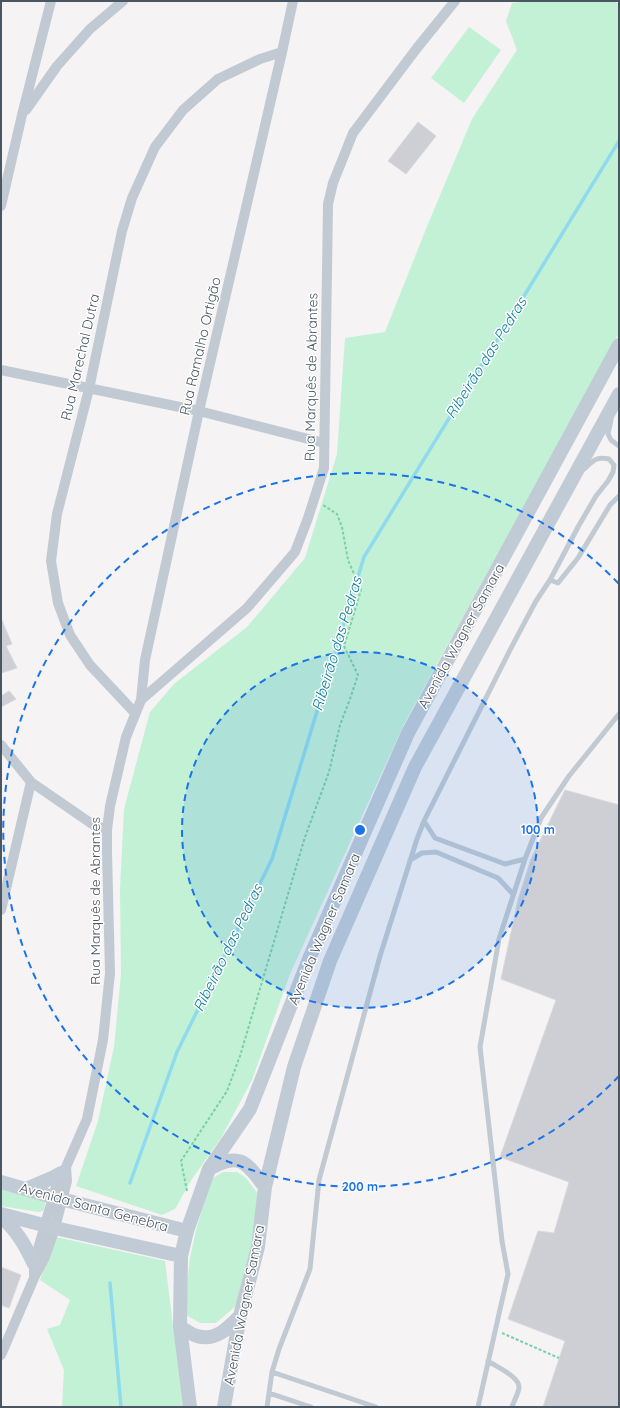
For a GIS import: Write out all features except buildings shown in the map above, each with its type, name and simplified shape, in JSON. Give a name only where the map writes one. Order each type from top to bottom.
[{"type":"main road","name":"Avenida Wagner Samara","points":[[190,1407],[180,1327],[181,1256],[187,1231],[209,1169],[250,1109],[309,959],[408,733],[619,345]]},
{"type":"main road","name":"Avenida Wagner Samara","points":[[224,1407],[240,1316],[258,1247],[265,1187],[294,1066],[330,961],[412,774],[619,394]]},
{"type":"main road","points":[[209,1169],[224,1161],[240,1160],[250,1168],[265,1187]]},
{"type":"main road","points":[[26,1189],[52,1178],[63,1170]]},
{"type":"main road","name":"Avenida Santa Genebra","points":[[1,1182],[57,1198],[187,1231]]},
{"type":"main road","points":[[1,1215],[24,1242],[34,1264]]},
{"type":"main road","name":"Avenida Santa Genebra","points":[[1,1215],[181,1256]]},
{"type":"main road","points":[[180,1327],[197,1336],[211,1337],[224,1332],[240,1316]]},
{"type":"street","points":[[1,206],[51,1]]},
{"type":"street","points":[[22,115],[62,61],[90,30],[123,1]]},
{"type":"street","name":"Rua Ramalho Ortigão","points":[[141,700],[145,660],[199,411],[293,1]]},
{"type":"street","name":"Rua Marquês de Abrantes","points":[[1,1355],[34,1278],[45,1257],[50,1226],[63,1170],[87,1119],[103,1040],[110,973],[107,830],[110,806],[126,737],[141,700],[252,602],[295,552],[324,468],[328,204],[332,183],[353,133],[417,48],[455,1]]},
{"type":"street","name":"Rua Marechal Dutra","points":[[135,714],[90,665],[70,635],[58,603],[51,561],[57,514],[89,389],[122,231],[132,198],[155,147],[183,110],[218,79],[260,59],[282,52]]},
{"type":"street","points":[[1,370],[199,411],[324,443]]},
{"type":"street","points":[[1,745],[31,782],[92,824],[107,830]]},
{"type":"street","points":[[1,910],[31,782]]},
{"type":"street","name":"Rua Marquês de Abrantes","points":[[34,1278],[34,1264],[50,1226]]},
{"type":"lane","points":[[619,394],[608,434],[611,440],[619,446]]},
{"type":"lane","points":[[267,1407],[272,1372],[281,1344],[310,1269],[319,1180],[372,986],[410,860],[424,821],[536,601],[550,580],[596,496],[608,481],[613,472],[614,465],[609,459],[601,457],[593,460],[571,482]]},
{"type":"lane","points":[[550,580],[558,583],[578,558],[610,505],[619,496]]},
{"type":"lane","points":[[478,1407],[508,1274],[502,1241],[480,1047],[498,939],[525,859],[541,818],[569,776],[619,714]]},
{"type":"lane","points":[[424,821],[435,838],[456,846],[505,864],[525,859]]},
{"type":"lane","points":[[410,860],[422,853],[436,852],[498,878],[513,894]]},
{"type":"lane","points":[[488,1361],[515,1378],[518,1383],[519,1388],[512,1407]]},
{"type":"lane","points":[[272,1372],[376,1407]]},
{"type":"lane","points":[[269,1394],[311,1407]]},
{"type":"path","points":[[197,1203],[188,1197],[181,1161],[227,1091],[240,1056],[305,837],[329,772],[340,725],[358,675],[344,646],[361,590],[348,560],[342,527],[337,514],[314,500]]},
{"type":"path","points":[[496,1330],[560,1358]]},
{"type":"green space","points":[[530,1],[613,1],[619,4],[619,333],[404,724],[290,974],[252,1080],[221,1138],[192,1179],[175,1209],[162,1215],[76,1186],[98,1121],[114,1047],[121,974],[120,889],[124,809],[150,712],[174,684],[247,627],[305,558],[337,454],[345,338],[385,332],[472,119],[517,50],[506,21],[512,3]]},
{"type":"green space","points":[[469,27],[501,50],[464,103],[431,78]]},
{"type":"green space","points":[[223,1172],[237,1172],[246,1178],[258,1194],[253,1246],[237,1305],[216,1323],[200,1323],[184,1314],[190,1258],[196,1230],[211,1179]]},
{"type":"green space","points":[[1,1188],[46,1199],[44,1210],[39,1212],[1,1206]]},
{"type":"green space","points":[[56,1237],[165,1261],[183,1407],[62,1407],[64,1370],[47,1329],[60,1325],[70,1300],[40,1280]]},
{"type":"waterway","name":"Ribeirão das Pedras","points":[[130,1183],[177,1052],[272,859],[364,557],[619,141]]},
{"type":"waterway","name":"Ribeirão das Pedras","points":[[110,1283],[121,1407]]}]
